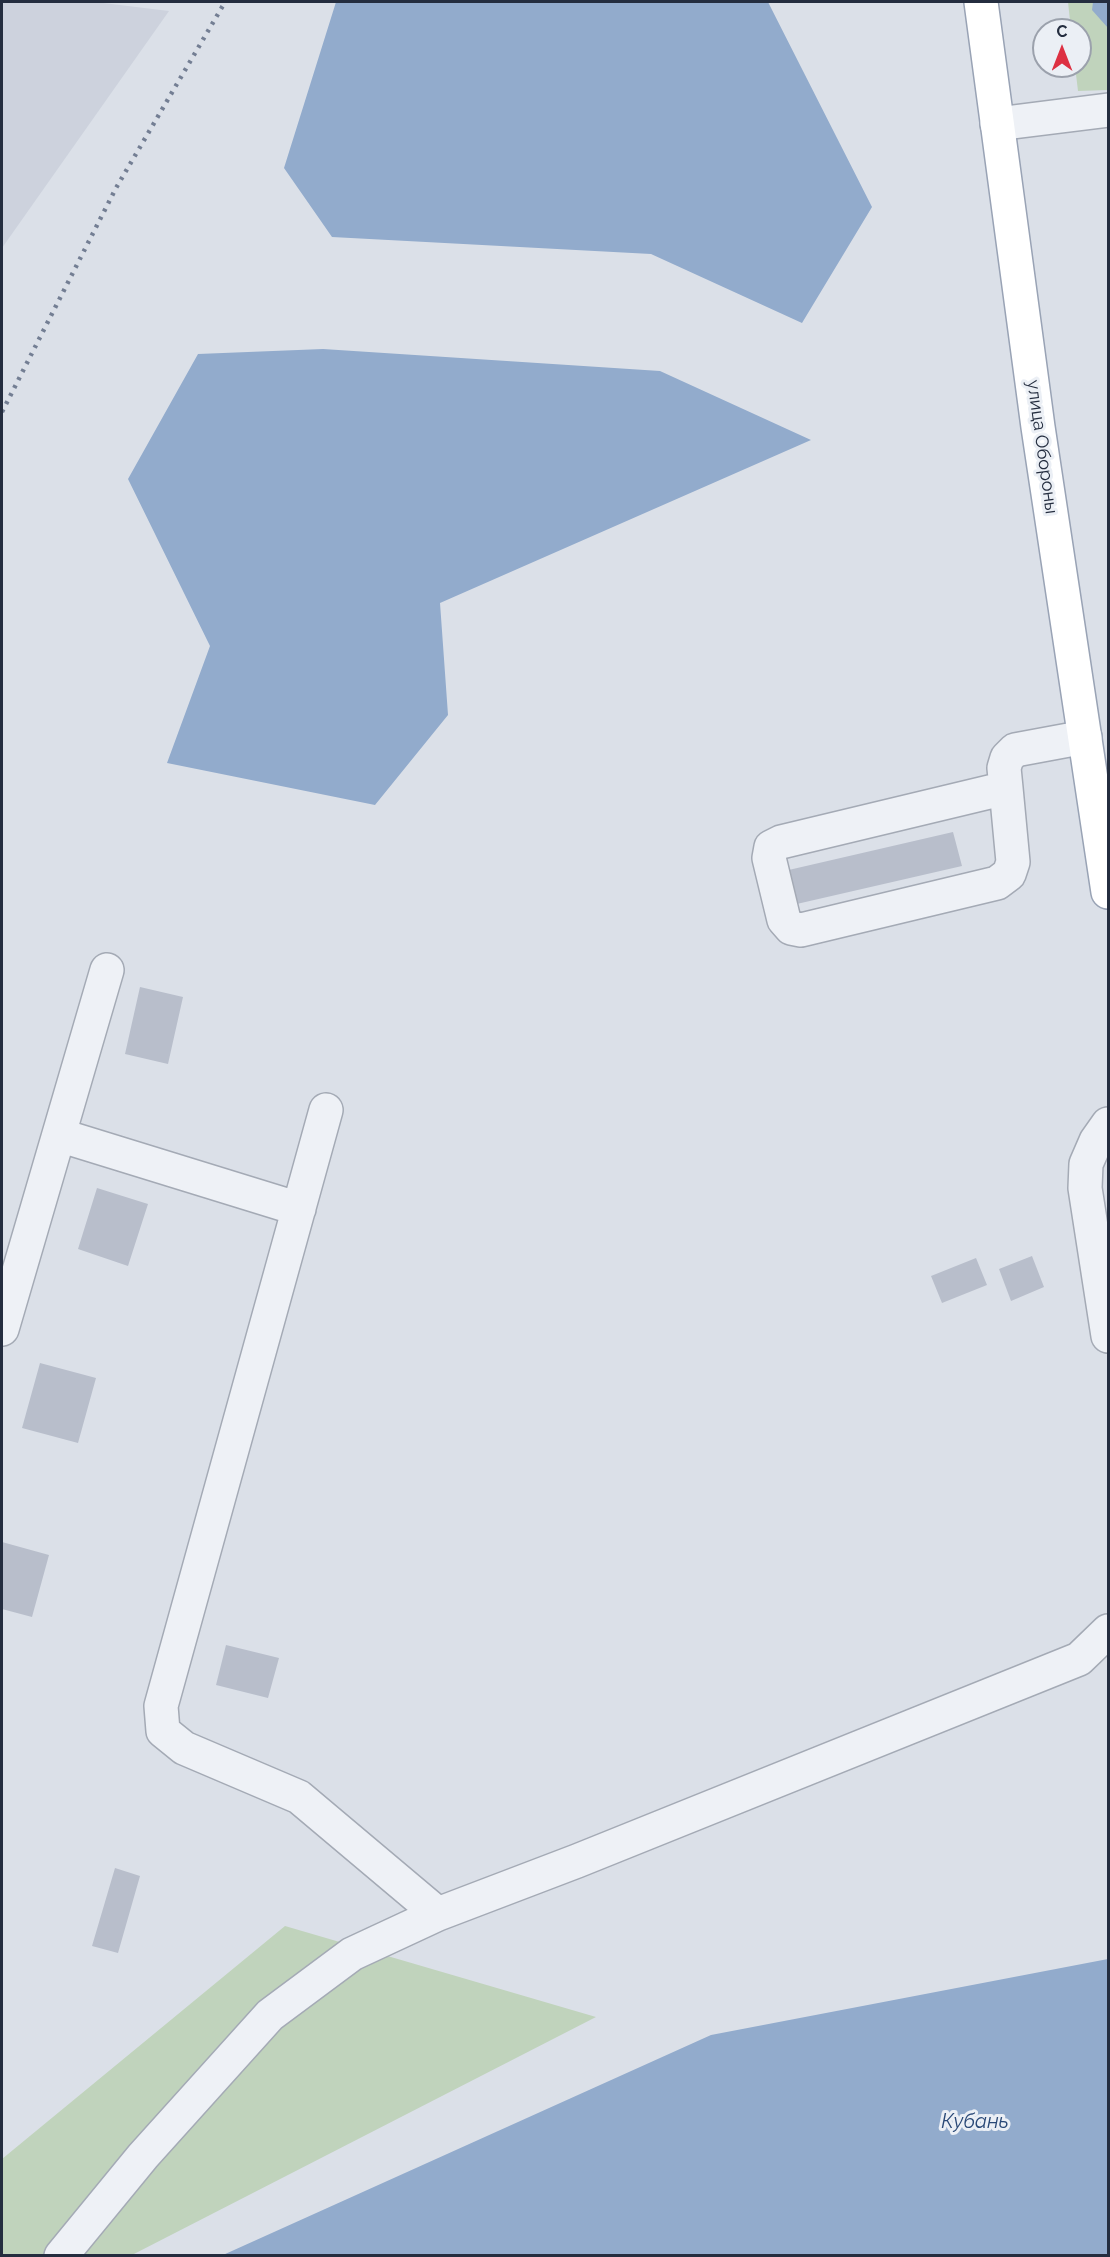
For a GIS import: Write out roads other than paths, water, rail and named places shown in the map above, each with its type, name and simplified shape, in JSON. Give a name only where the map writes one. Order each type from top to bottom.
[{"type":"main road","name":"улица Обороны","points":[[981,2],[1038,427],[1108,892]]},
{"type":"street","points":[[997,124],[1108,110]]},
{"type":"street","points":[[1006,788],[782,842],[771,847],[769,858],[784,920],[791,928],[801,930],[997,883],[1009,874],[1013,862],[1006,788],[1004,768],[1007,758],[1015,750],[1086,737]]},
{"type":"street","points":[[2,1329],[107,970]]},
{"type":"street","points":[[326,1110],[161,1706],[163,1731],[184,1748],[299,1797],[438,1914]]},
{"type":"street","points":[[1108,1124],[1096,1141],[1086,1164],[1085,1188],[1108,1336]]},
{"type":"street","points":[[59,1135],[299,1209]]},
{"type":"street","points":[[61,2256],[143,2156],[270,2015],[352,1954],[438,1914],[1079,1659],[1108,1631]]},
{"type":"water","points":[[336,2],[768,2],[872,207],[802,323],[651,254],[332,237],[284,168]]},
{"type":"water","points":[[1093,2],[1108,2],[1108,28],[1092,10]]},
{"type":"water","points":[[323,349],[660,371],[811,440],[440,603],[448,715],[375,805],[167,763],[210,646],[128,479],[198,354]]},
{"type":"water","name":"Кубань","points":[[1108,1959],[1108,2255],[223,2255],[711,2035]]},
{"type":"railway","points":[[2,412],[116,188],[225,2]]}]
